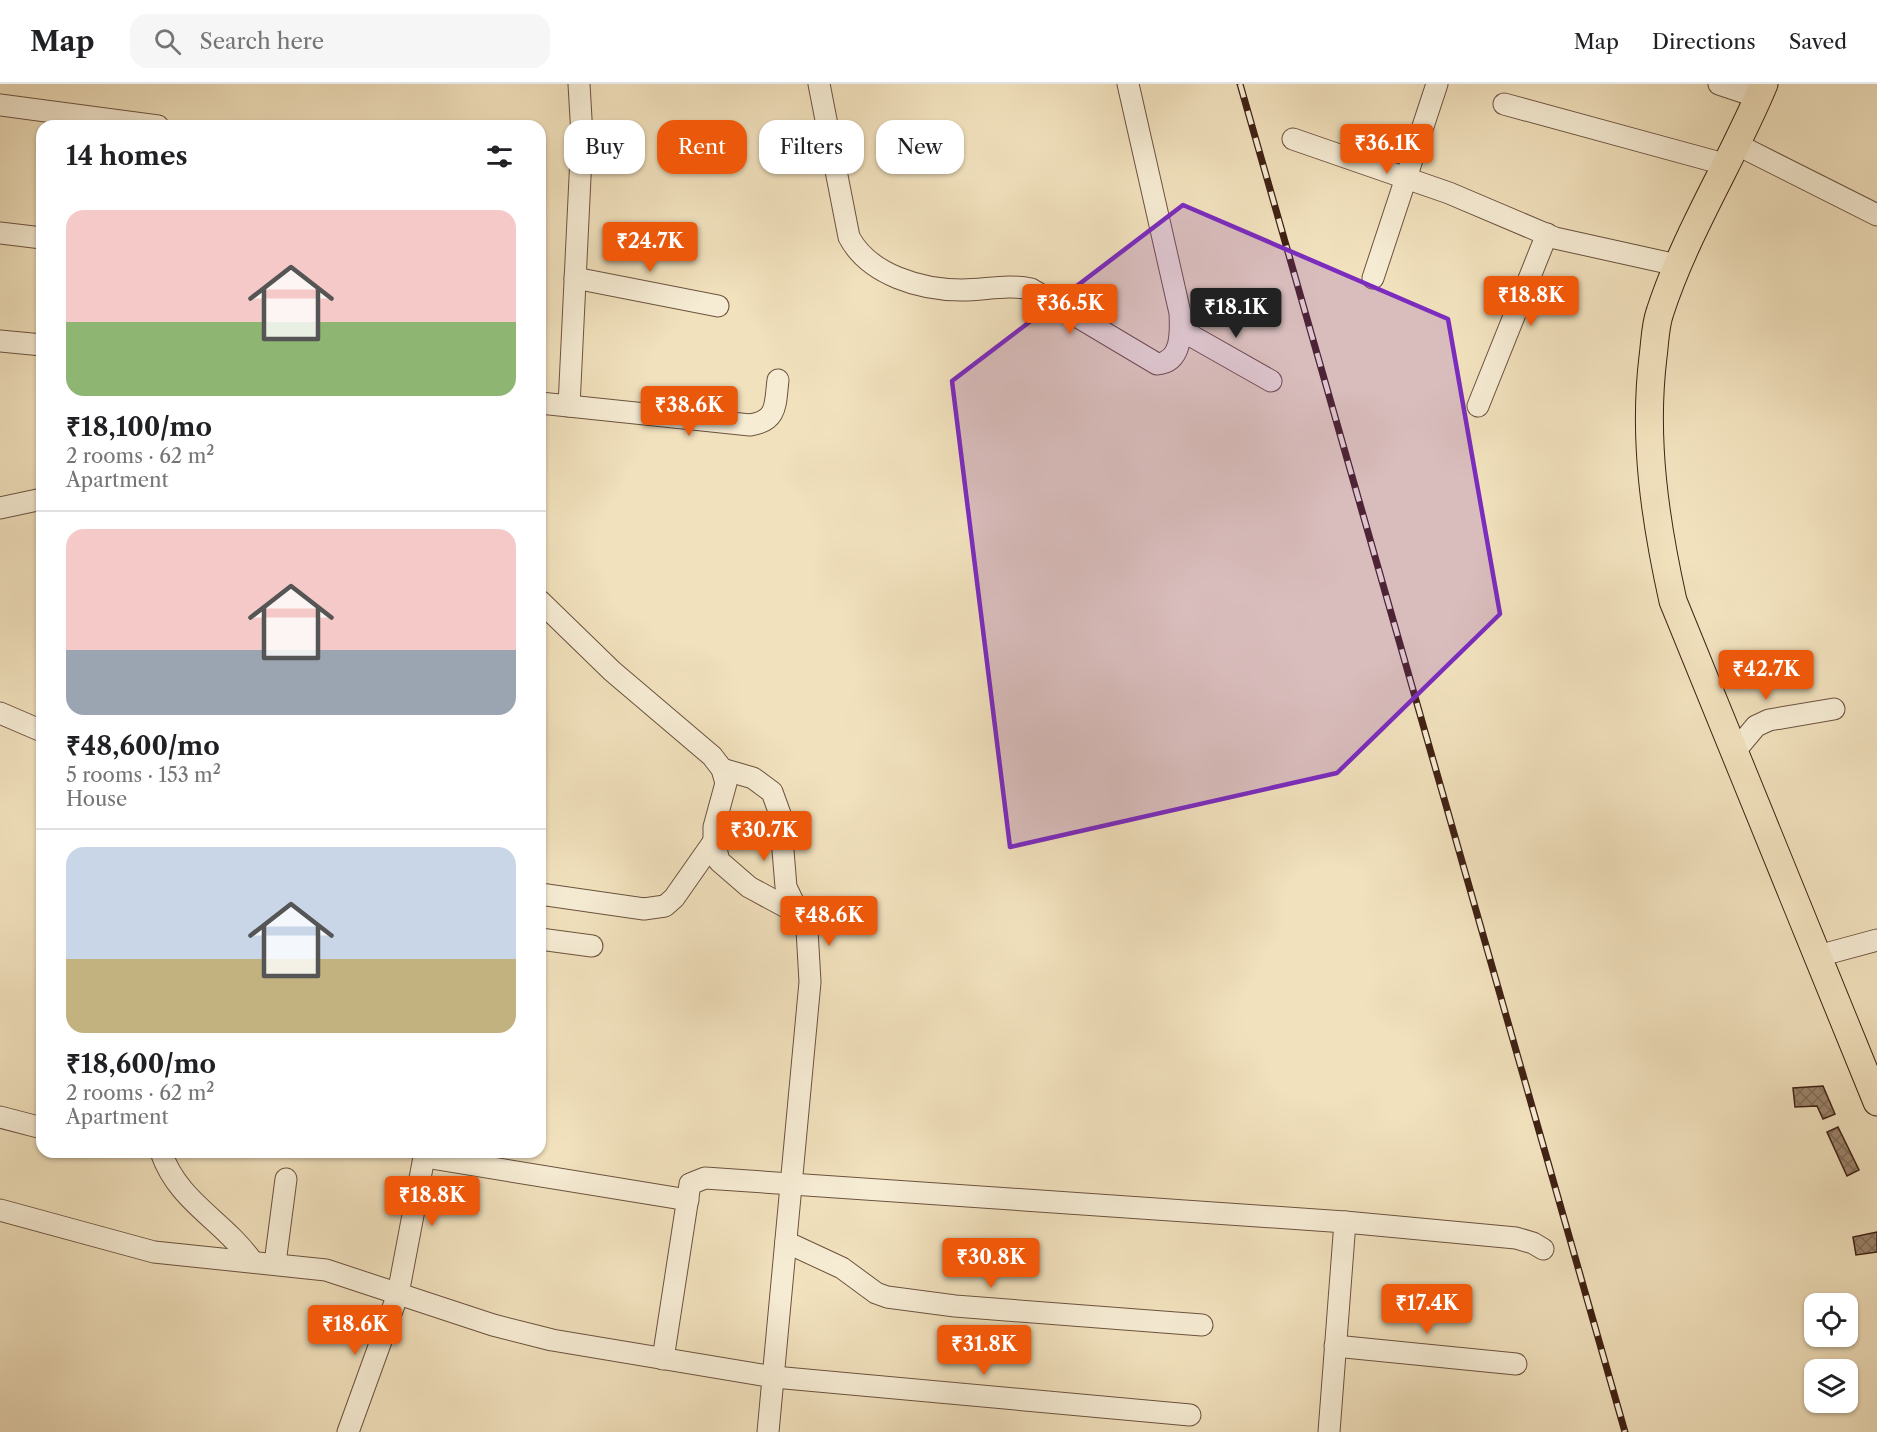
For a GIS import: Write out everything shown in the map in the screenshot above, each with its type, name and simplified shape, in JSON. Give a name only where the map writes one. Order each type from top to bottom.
[{"type":"main road","points":[[1761,90],[1677,265],[1659,315],[1648,397],[1657,529],[1673,601],[1877,1102]]},
{"type":"street","points":[[569,406],[582,136],[579,84]]},
{"type":"street","points":[[819,84],[849,237],[856,252],[896,278],[935,288],[961,290],[1018,286],[1031,289],[1157,364],[1172,360],[1181,330],[1180,313],[1128,84]]},
{"type":"street","points":[[1373,279],[1437,84]]},
{"type":"street","points":[[1719,84],[1761,90]]},
{"type":"street","points":[[1504,104],[1729,154],[1877,215]]},
{"type":"street","points":[[0,105],[113,120]]},
{"type":"street","points":[[1293,139],[1406,178],[1547,234],[1677,265]]},
{"type":"street","points":[[0,233],[36,237]]},
{"type":"street","points":[[1478,406],[1547,234]]},
{"type":"street","points":[[575,278],[718,306]]},
{"type":"street","points":[[1181,330],[1271,381]]},
{"type":"street","points":[[0,341],[36,344]]},
{"type":"street","points":[[546,404],[750,425],[762,423],[770,418],[775,407],[778,380]]},
{"type":"street","points":[[0,508],[36,500]]},
{"type":"street","points":[[546,607],[612,671],[712,756],[722,769],[726,783],[714,827],[714,841],[719,861],[765,898],[799,914]]},
{"type":"street","points":[[1735,751],[1747,733],[1762,723],[1834,709]]},
{"type":"street","points":[[0,713],[36,728]]},
{"type":"street","points":[[722,769],[753,778],[772,792],[780,814],[786,887],[807,930],[810,982],[768,1432]]},
{"type":"street","points":[[546,895],[644,909],[665,906],[674,898],[714,841]]},
{"type":"street","points":[[546,940],[592,946]]},
{"type":"street","points":[[1818,956],[1877,940]]},
{"type":"street","points":[[0,1117],[36,1126]]},
{"type":"street","points":[[163,1158],[168,1173],[181,1190],[240,1244],[252,1261]]},
{"type":"street","points":[[348,1432],[398,1294],[424,1158]]},
{"type":"street","points":[[448,1158],[688,1200]]},
{"type":"street","points":[[663,1359],[690,1184],[705,1178],[1345,1222],[1516,1238],[1543,1249]]},
{"type":"street","points":[[275,1263],[286,1179]]},
{"type":"street","points":[[0,1210],[154,1252],[326,1270],[532,1335],[663,1359],[774,1377],[1190,1414]]},
{"type":"street","points":[[1329,1432],[1345,1222]]},
{"type":"street","points":[[786,1242],[842,1268],[876,1293],[887,1297],[955,1306],[1202,1325]]},
{"type":"street","points":[[1335,1346],[1516,1364]]},
{"type":"highlighted area","points":[[1183,205],[1448,319],[1500,614],[1337,773],[1010,847],[952,381]]},
{"type":"building","points":[[1823,1086],[1835,1114],[1823,1119],[1817,1106],[1795,1107],[1793,1088]]},
{"type":"building","points":[[1838,1127],[1859,1170],[1847,1176],[1827,1132]]},
{"type":"building","points":[[1877,1232],[1877,1252],[1856,1255],[1853,1237]]},
{"type":"railway","points":[[1240,84],[1625,1432]]}]
